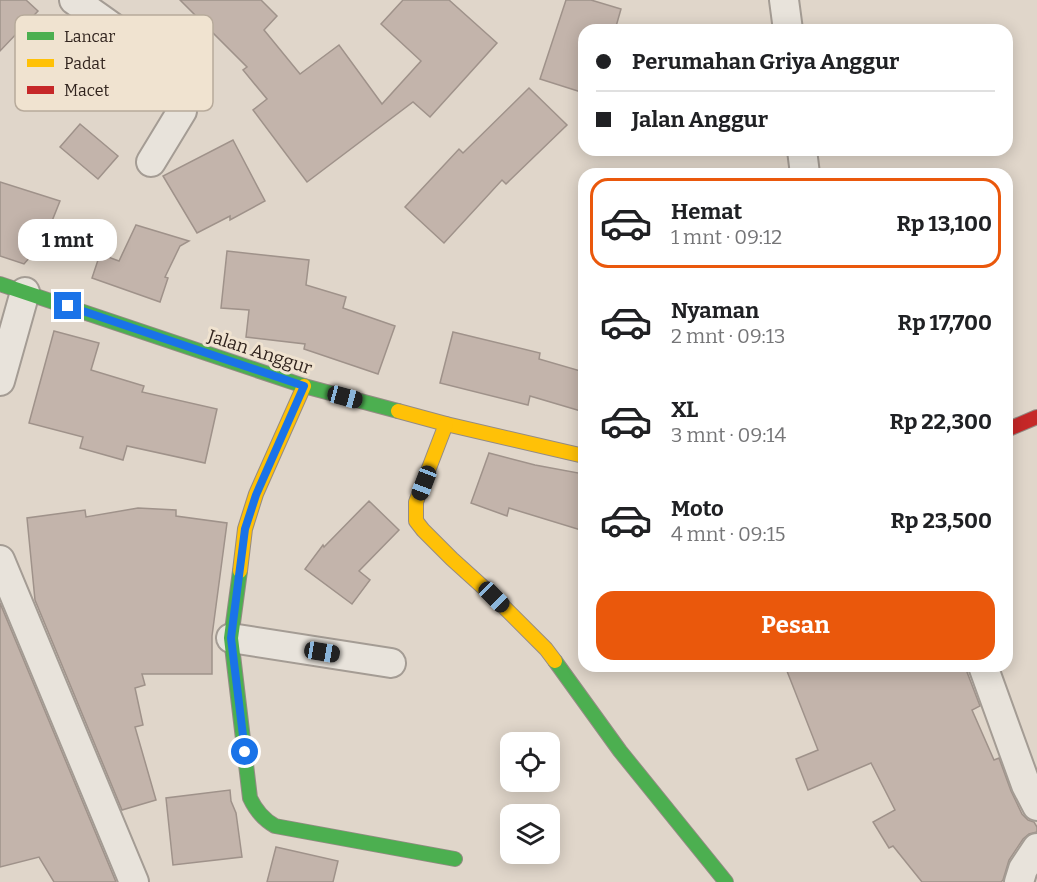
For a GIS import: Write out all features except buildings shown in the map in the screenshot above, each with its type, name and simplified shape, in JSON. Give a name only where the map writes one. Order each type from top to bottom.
[{"type":"street","points":[[74,0],[95,15]]},
{"type":"street","points":[[784,0],[787,24]]},
{"type":"street","points":[[151,162],[182,111]]},
{"type":"street","points":[[0,381],[13,288]]},
{"type":"street","name":"Jalan Anggur","points":[[13,288],[304,386],[446,424],[578,455]]},
{"type":"street","points":[[304,386],[256,495],[245,529],[231,638],[250,798],[263,819],[275,826],[455,859]]},
{"type":"street","points":[[1013,427],[1037,417]]},
{"type":"street","points":[[446,424],[416,502],[416,520],[438,545],[546,649],[620,751],[726,882]]},
{"type":"street","points":[[0,560],[134,882]]},
{"type":"street","points":[[231,638],[391,663]]},
{"type":"street","points":[[985,672],[1026,785],[1037,806]]},
{"type":"street","points":[[1019,882],[1023,869],[1037,848]]},
{"type":"traffic: fast","points":[[0,284],[304,386],[398,411]]},
{"type":"traffic: fast","points":[[240,571],[231,638],[250,798],[257,811],[275,826],[455,859]]},
{"type":"traffic: fast","points":[[555,661],[620,751],[726,882]]},
{"type":"traffic: slow","points":[[240,571],[245,529],[256,494],[304,386]]},
{"type":"traffic: slow","points":[[398,411],[578,455]]},
{"type":"traffic: slow","points":[[446,424],[416,502],[416,521],[452,559],[546,649],[555,661]]},
{"type":"traffic: jam","points":[[1013,427],[1037,417]]},
{"type":"route","points":[[68,306],[304,386],[256,495],[245,529],[231,638],[245,752]]}]
